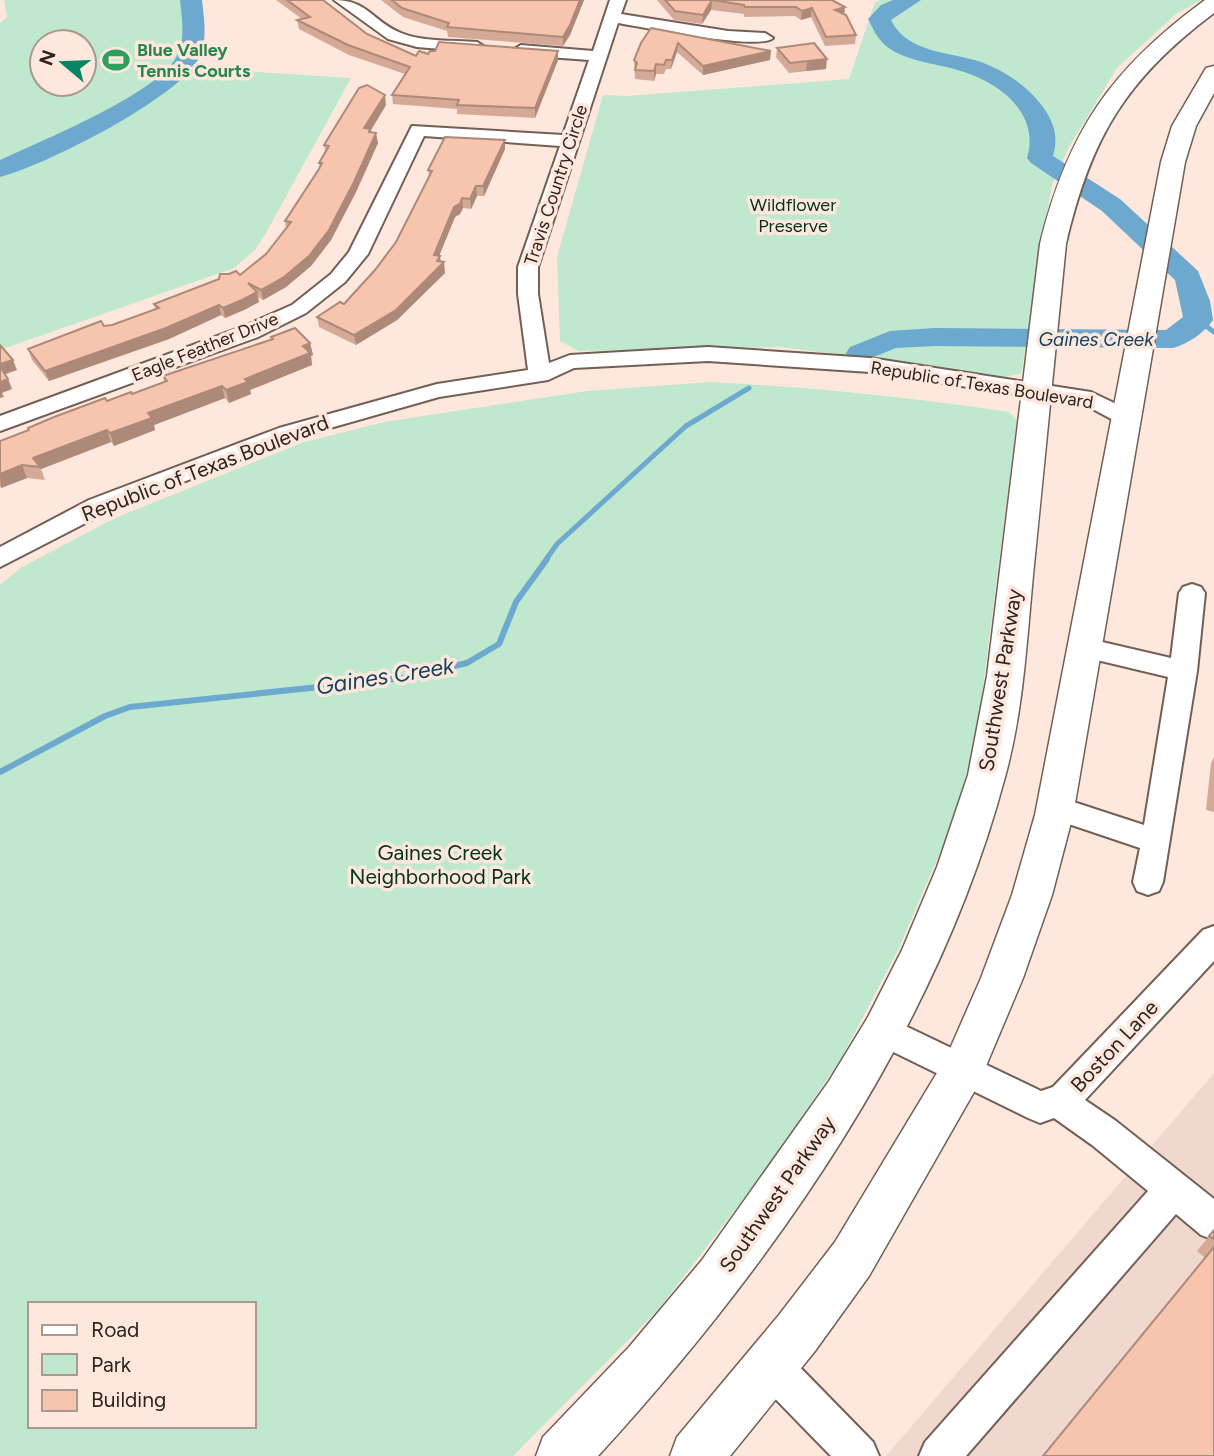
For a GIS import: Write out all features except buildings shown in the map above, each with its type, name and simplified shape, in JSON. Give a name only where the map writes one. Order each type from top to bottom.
[{"type":"main road","name":"Southwest Parkway","points":[[575,1448],[719,1276],[845,1096],[883,1031],[921,953],[957,867],[987,775],[1005,676],[1053,244],[1067,187],[1080,153],[1102,111],[1124,83],[1176,29],[1214,3]]},
{"type":"main road","points":[[696,1456],[771,1366],[852,1259],[962,1071],[1002,978],[1032,895],[1055,808],[1172,162],[1184,127],[1214,73]]},
{"type":"street","points":[[342,0],[394,36],[433,44],[599,56]]},
{"type":"street","points":[[614,9],[728,36],[765,38]]},
{"type":"street","name":"Travis Country Circle","points":[[540,374],[528,294],[527,267],[614,9]]},
{"type":"street","name":"Eagle Feather Drive","points":[[0,425],[239,337],[299,309],[338,278],[358,254],[418,130],[569,141]]},
{"type":"street","name":"Republic of Texas Boulevard","points":[[0,558],[98,506],[287,433],[437,391],[540,374],[567,380],[681,373],[796,375],[1035,400],[1095,418],[1127,418]]},
{"type":"street","points":[[1148,882],[1183,671],[1192,593]]},
{"type":"street","points":[[1085,649],[1183,671]]},
{"type":"street","points":[[1055,808],[1156,841]]},
{"type":"street","name":"Boston Lane","points":[[883,1031],[1040,1107],[1064,1099],[1214,940]]},
{"type":"street","points":[[1057,1101],[1104,1133],[1214,1222]]},
{"type":"street","points":[[939,1456],[1174,1189]]},
{"type":"street","points":[[771,1366],[859,1456]]},
{"type":"shaded area","points":[[1214,1073],[1214,1456],[886,1456]]},
{"type":"green space","points":[[4,0],[200,0],[200,34],[193,68],[351,78],[266,233],[255,250],[234,268],[0,350],[0,23],[7,17]]},
{"type":"green space","name":"Wildflower Preserve","points":[[1201,0],[1176,14],[1117,68],[1069,147],[1052,185],[1021,374],[1001,377],[781,347],[579,351],[560,341],[557,257],[603,95],[627,96],[849,79],[875,2]]},
{"type":"green space","name":"Gaines Creek Neighborhood Park","points":[[711,382],[860,393],[1009,412],[1017,420],[978,726],[955,818],[899,948],[842,1057],[771,1163],[658,1310],[513,1456],[0,1456],[0,585],[22,567],[115,518],[301,443],[384,422],[587,391]]},
{"type":"waterway","points":[[0,169],[103,121],[132,105],[177,73],[188,58],[193,43],[191,0]]},
{"type":"waterway","name":"Gaines Creek","points":[[861,353],[890,340],[935,337],[1173,339],[1198,320],[1196,301],[1188,277],[1111,205],[1040,158],[1044,144],[1043,131],[1038,118],[1020,96],[985,72],[909,49],[885,32],[879,19],[889,10],[910,0]]},
{"type":"waterway","points":[[1198,320],[1214,332]]},
{"type":"waterway","name":"Gaines Creek","points":[[545,561],[557,544],[686,426],[749,388]]},
{"type":"waterway","name":"Gaines Creek","points":[[0,772],[105,716],[130,707],[404,678],[467,663],[499,644],[516,602],[547,559]]},
{"type":"place","name":"Blue Valley Tennis Courts","points":[[116,60]]}]
